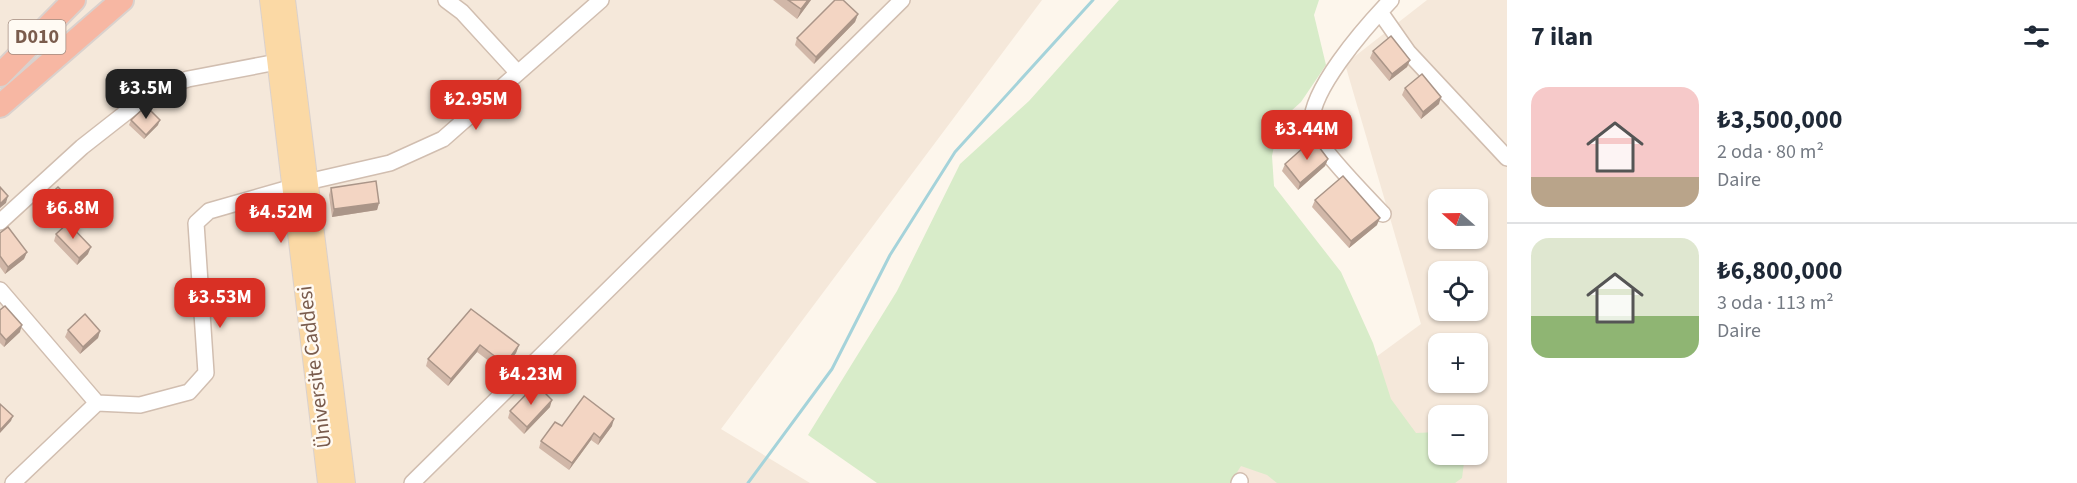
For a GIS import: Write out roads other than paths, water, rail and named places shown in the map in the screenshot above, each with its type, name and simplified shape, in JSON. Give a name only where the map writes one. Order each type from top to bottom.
[{"type":"highway","name":"D010","points":[[0,75],[74,0]]},
{"type":"highway","name":"D010","points":[[0,106],[122,0]]},
{"type":"main road","name":"Üniversite Caddesi","points":[[270,0],[277,62],[300,184],[328,483]]},
{"type":"main road","points":[[285,0],[300,184],[345,483]]},
{"type":"street","points":[[446,0],[462,12],[518,73]]},
{"type":"street","points":[[13,483],[97,403],[141,405],[189,392],[206,373],[196,223],[209,211],[300,184],[390,163],[443,139],[601,0]]},
{"type":"street","points":[[412,483],[902,0]]},
{"type":"street","points":[[1383,214],[1345,173],[1313,131],[1311,115],[1342,57],[1391,0]]},
{"type":"street","points":[[1380,12],[1407,52],[1507,158]]},
{"type":"street","points":[[0,222],[82,147],[156,89],[188,79],[277,62]]},
{"type":"street","points":[[0,290],[97,403]]},
{"type":"waterway","points":[[748,483],[832,369],[890,255],[955,152],[1093,0]]}]
